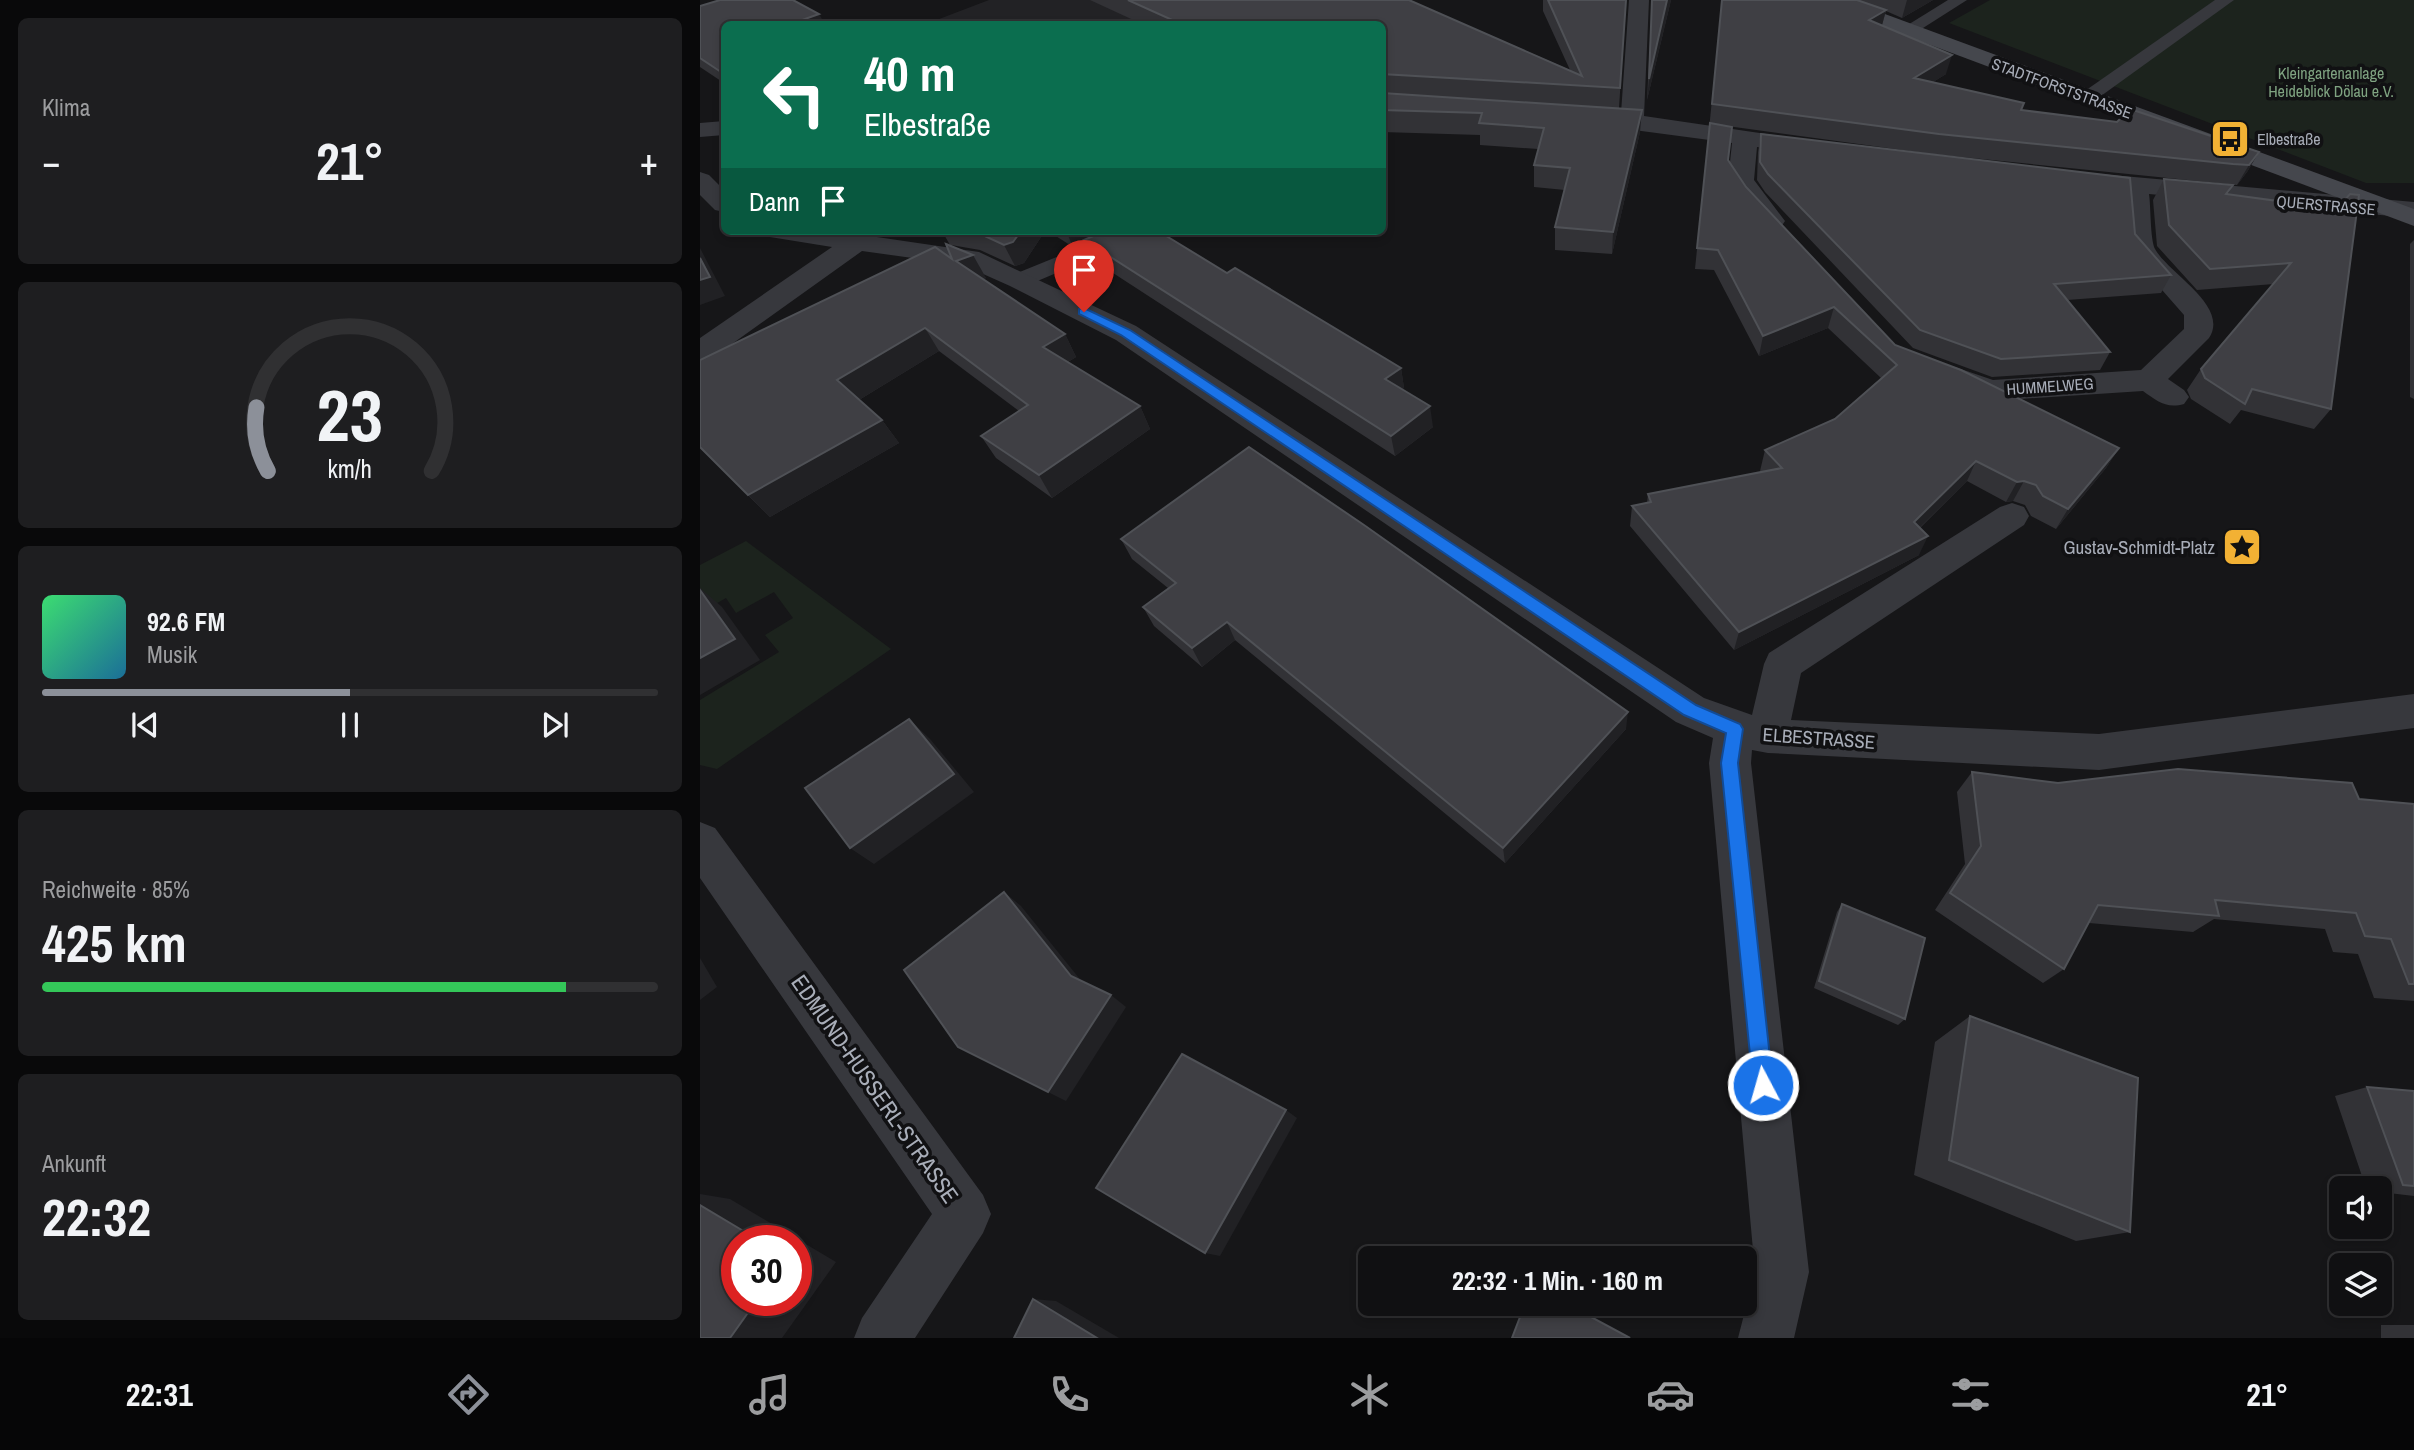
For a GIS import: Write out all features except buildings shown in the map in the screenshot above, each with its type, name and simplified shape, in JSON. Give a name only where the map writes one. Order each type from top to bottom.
[{"type":"main road","name":"STADTFORSTSTRASSE","points":[[1828,0],[1906,31],[2407,213]]},
{"type":"street","points":[[1632,121],[1639,0]]},
{"type":"street","points":[[1563,116],[1632,121],[1745,140],[1833,151]]},
{"type":"street","points":[[700,130],[721,128]]},
{"type":"street","points":[[1745,140],[1741,181],[1754,200],[1790,240]]},
{"type":"street","name":"QUERSTRASSE","points":[[2053,177],[2136,188],[2407,213]]},
{"type":"street","points":[[700,180],[715,205]]},
{"type":"street","name":"HUMMELWEG","points":[[1926,367],[1990,391],[2161,388],[2199,331],[2198,313],[2141,250],[2136,188]]},
{"type":"street","name":"ELBESTRASSE","points":[[802,235],[969,258],[1126,332],[1678,702],[1751,733],[2099,752],[2414,711]]},
{"type":"street","points":[[700,352],[854,244]]},
{"type":"street","points":[[1766,1338],[1782,1272],[1730,763],[1751,733],[1783,664],[2012,516]]},
{"type":"street","name":"EDMUND-HUSSERL-STRASSE","points":[[700,842],[964,1214],[882,1338]]},
{"type":"lane","points":[[1906,31],[1959,0]]},
{"type":"lane","points":[[2088,97],[2226,0]]},
{"type":"lane","points":[[1020,280],[1129,235]]},
{"type":"shaded area","points":[[989,0],[1376,0],[1381,21],[934,21]]},
{"type":"green space","name":"Kleingartenanlage Heideblick Dölau e.V.","points":[[1990,0],[2414,0],[2414,183],[2366,183],[1949,23]]},
{"type":"green space","points":[[746,541],[891,649],[717,769],[700,765],[700,700],[779,652],[765,635],[793,618],[774,592],[736,613],[726,598],[700,613],[700,565]]},
{"type":"place","name":"Elbestraße","points":[[2230,139]]},
{"type":"place","name":"Gustav-Schmidt-Platz","points":[[2242,547]]},
{"type":"route","points":[[1084,312],[1126,332],[1690,710],[1734,729],[1730,763],[1763,1085]]}]
